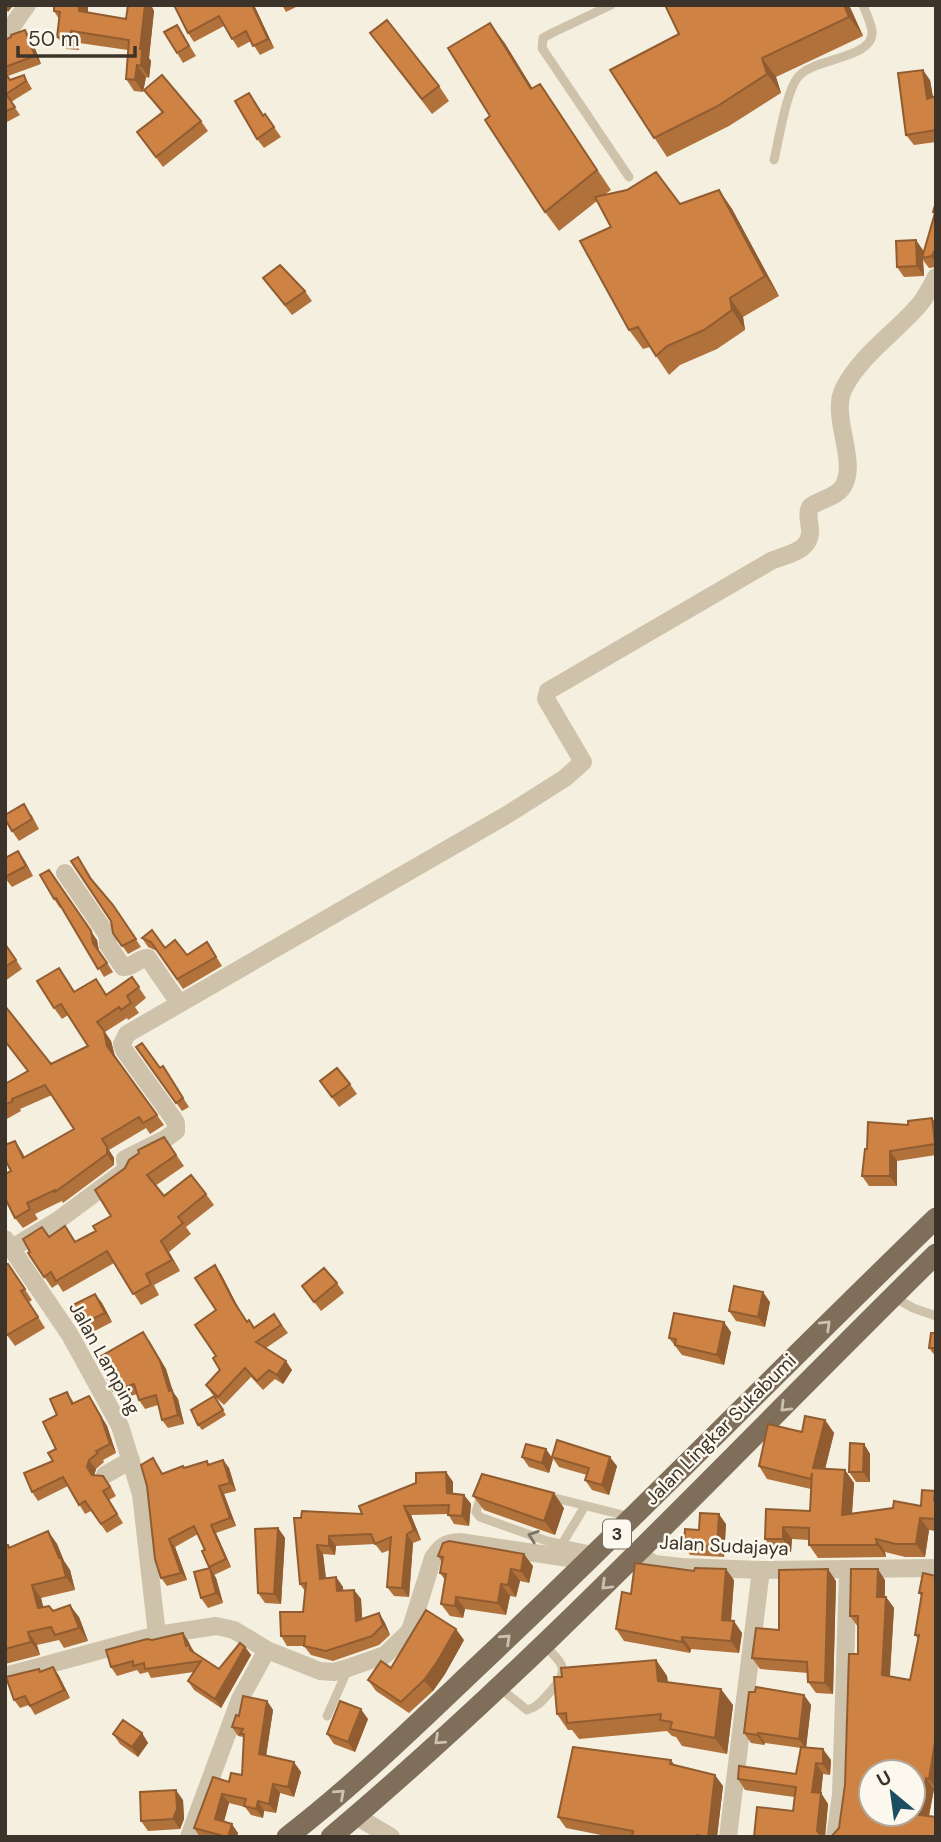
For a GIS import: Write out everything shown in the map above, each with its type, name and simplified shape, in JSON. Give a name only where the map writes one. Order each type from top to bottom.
[{"type":"main road","name":"Jalan Lingkar Sukabumi","points":[[287,1837],[335,1800],[594,1557],[785,1364],[936,1219]]},
{"type":"main road","name":"Jalan Lingkar Sukabumi","points":[[331,1837],[544,1645],[936,1254]]},
{"type":"main road","points":[[785,1364],[808,1384]]},
{"type":"street","points":[[5,36],[27,5]]},
{"type":"street","points":[[9,1243],[57,1221],[127,1170],[125,1159],[176,1131],[173,1118],[124,1050],[122,1044],[127,1034],[510,813],[581,765],[581,755],[546,699],[547,693],[771,561],[803,548],[808,543],[811,536],[808,511],[810,507],[841,490],[846,477],[847,454],[839,405],[844,388],[882,339],[920,304],[936,277]]},
{"type":"street","points":[[65,873],[108,936],[108,945],[123,967],[148,958],[154,963],[179,1003]]},
{"type":"street","name":"Jalan Lamping","points":[[9,1243],[64,1325],[120,1426],[141,1494],[157,1635]]},
{"type":"street","points":[[105,1475],[131,1460]]},
{"type":"street","points":[[5,1676],[157,1635],[216,1626],[234,1630],[267,1650],[320,1671],[334,1672],[385,1655],[410,1631],[433,1559],[446,1543],[558,1550],[594,1557]]},
{"type":"street","name":"Jalan Sudajaya","points":[[638,1554],[654,1564],[761,1570],[936,1568]]},
{"type":"street","points":[[728,1837],[761,1570]]},
{"type":"street","points":[[835,1837],[841,1795],[848,1570]]},
{"type":"street","points":[[189,1837],[240,1699],[267,1650]]},
{"type":"street","points":[[356,1816],[391,1837]]},
{"type":"lane","points":[[611,5],[552,33],[543,38],[541,43],[629,177]]},
{"type":"lane","points":[[774,160],[790,93],[797,77],[810,68],[868,45],[872,31],[863,5]]},
{"type":"lane","points":[[892,1296],[913,1308],[936,1316]]},
{"type":"lane","points":[[487,1481],[476,1512],[480,1517],[558,1550],[585,1506]]},
{"type":"lane","points":[[531,1492],[633,1518]]},
{"type":"lane","points":[[498,1686],[527,1710],[537,1707],[562,1679],[559,1660],[544,1645]]},
{"type":"lane","points":[[327,1716],[348,1668]]},
{"type":"building","points":[[54,5],[79,5],[79,11],[126,19],[128,5],[145,5],[140,49],[141,66],[137,65],[135,80],[126,79],[129,40],[71,31],[70,38],[57,37],[60,12],[54,11]]},
{"type":"building","points":[[174,5],[252,5],[268,39],[253,46],[246,31],[232,39],[219,16],[188,33]]},
{"type":"building","points":[[665,5],[844,5],[849,17],[762,58],[767,74],[716,107],[654,138],[610,70],[679,34]]},
{"type":"building","points":[[387,20],[439,86],[422,99],[370,33]]},
{"type":"building","points":[[490,23],[531,89],[540,84],[597,170],[545,212],[485,120],[490,116],[448,48]]},
{"type":"building","points":[[177,25],[189,46],[177,53],[164,32]]},
{"type":"building","points":[[25,30],[35,56],[5,67],[5,40]]},
{"type":"building","points":[[923,70],[927,99],[936,96],[936,130],[906,135],[898,73]]},
{"type":"building","points":[[5,73],[10,80],[24,75],[26,81],[6,94],[15,107],[5,112]]},
{"type":"building","points":[[162,75],[201,121],[156,157],[137,132],[163,112],[144,90]]},
{"type":"building","points":[[249,93],[263,116],[265,114],[274,127],[257,139],[235,101]]},
{"type":"building","points":[[656,172],[680,204],[719,190],[765,276],[730,298],[732,310],[704,330],[667,346],[656,356],[638,327],[629,330],[580,241],[611,227],[595,197],[627,190]]},
{"type":"building","points":[[936,202],[936,248],[932,256],[922,258],[935,213]]},
{"type":"building","points":[[916,240],[917,266],[897,267],[896,241]]},
{"type":"building","points":[[280,265],[305,291],[285,305],[263,278]]},
{"type":"building","points":[[24,804],[32,819],[12,831],[5,815]]},
{"type":"building","points":[[18,851],[26,866],[5,877],[5,858]]},
{"type":"building","points":[[78,857],[90,878],[113,905],[136,939],[122,946],[113,933],[111,921],[71,861]]},
{"type":"building","points":[[49,870],[91,931],[93,943],[107,963],[98,969],[40,875]]},
{"type":"building","points":[[152,930],[165,948],[175,940],[187,955],[207,942],[216,957],[177,979],[151,942],[142,938]]},
{"type":"building","points":[[5,944],[16,960],[5,967]]},
{"type":"building","points":[[59,968],[74,992],[96,979],[106,995],[132,977],[139,987],[127,996],[131,1003],[121,1010],[119,1007],[97,1022],[104,1031],[107,1046],[157,1115],[143,1123],[139,1117],[102,1139],[107,1147],[107,1154],[55,1192],[27,1203],[30,1209],[15,1218],[5,1198],[5,1174],[11,1171],[5,1159],[5,1145],[15,1141],[23,1158],[74,1129],[45,1085],[12,1099],[13,1101],[5,1105],[5,1084],[28,1071],[5,1041],[5,1006],[51,1064],[88,1046],[61,1004],[54,1008],[37,981]]},
{"type":"building","points":[[142,1043],[160,1068],[163,1066],[183,1098],[176,1103],[136,1047]]},
{"type":"building","points":[[337,1068],[350,1084],[332,1097],[320,1081]]},
{"type":"building","points":[[932,1118],[935,1144],[890,1151],[890,1176],[862,1176],[868,1122],[908,1125],[908,1121]]},
{"type":"building","points":[[164,1137],[176,1155],[147,1175],[164,1196],[191,1175],[206,1194],[178,1217],[183,1223],[161,1241],[172,1260],[146,1274],[151,1284],[133,1294],[107,1251],[56,1281],[51,1272],[44,1277],[28,1253],[30,1252],[23,1239],[42,1227],[49,1237],[65,1226],[75,1242],[96,1231],[93,1226],[111,1216],[95,1190],[125,1168],[129,1160],[139,1153],[138,1150]]},
{"type":"building","points":[[8,1264],[25,1289],[21,1291],[38,1317],[7,1335],[5,1265]]},
{"type":"building","points":[[215,1265],[234,1302],[254,1328],[274,1314],[281,1325],[256,1342],[286,1361],[277,1375],[269,1370],[257,1381],[245,1368],[218,1397],[206,1385],[220,1370],[213,1358],[216,1356],[195,1325],[216,1310],[195,1278]]},
{"type":"building","points":[[324,1268],[337,1283],[314,1302],[302,1286]]},
{"type":"building","points":[[734,1286],[763,1292],[758,1317],[729,1311]]},
{"type":"building","points":[[95,1294],[105,1313],[82,1324],[73,1305]]},
{"type":"building","points":[[674,1313],[724,1322],[717,1355],[675,1345],[676,1339],[669,1338]]},
{"type":"building","points":[[143,1332],[160,1361],[169,1391],[172,1390],[178,1415],[162,1420],[156,1395],[139,1400],[134,1384],[113,1391],[98,1358]]},
{"type":"building","points":[[931,1333],[936,1333],[936,1348],[929,1348]]},
{"type":"building","points":[[67,1392],[72,1404],[89,1396],[101,1417],[110,1444],[96,1451],[98,1453],[89,1460],[87,1467],[92,1475],[103,1476],[110,1487],[103,1491],[117,1514],[101,1524],[85,1501],[79,1505],[63,1477],[32,1492],[24,1473],[53,1461],[48,1453],[56,1449],[43,1422],[57,1415],[50,1399]]},
{"type":"building","points":[[214,1396],[223,1410],[198,1425],[191,1410]]},
{"type":"building","points":[[805,1416],[825,1420],[813,1468],[845,1470],[842,1515],[893,1508],[894,1501],[921,1506],[922,1490],[935,1491],[936,1519],[920,1518],[916,1544],[896,1544],[876,1539],[877,1545],[809,1545],[809,1528],[783,1527],[783,1539],[765,1539],[766,1509],[810,1511],[812,1473],[811,1479],[759,1466],[768,1424],[802,1432]]},
{"type":"building","points":[[557,1440],[610,1457],[602,1485],[585,1480],[589,1468],[552,1457]]},
{"type":"building","points":[[850,1443],[864,1444],[863,1472],[849,1472]]},
{"type":"building","points":[[526,1444],[546,1449],[542,1463],[522,1457]]},
{"type":"building","points":[[153,1458],[162,1474],[183,1466],[184,1468],[207,1461],[208,1465],[223,1460],[230,1483],[219,1486],[230,1518],[211,1525],[226,1559],[209,1567],[194,1526],[169,1539],[181,1573],[161,1578],[155,1559],[147,1486],[141,1465]]},
{"type":"building","points":[[446,1472],[447,1493],[464,1495],[462,1516],[448,1515],[449,1505],[404,1506],[414,1530],[407,1534],[402,1588],[387,1587],[391,1537],[375,1544],[371,1534],[329,1536],[329,1546],[317,1545],[320,1579],[336,1577],[337,1591],[354,1590],[356,1621],[379,1613],[383,1625],[372,1636],[326,1651],[304,1646],[305,1636],[281,1636],[280,1612],[303,1612],[306,1583],[300,1584],[294,1518],[301,1518],[302,1511],[362,1514],[359,1506],[416,1483],[416,1473]]},
{"type":"building","points":[[482,1474],[554,1493],[544,1521],[473,1496]]},
{"type":"building","points":[[700,1513],[719,1514],[717,1547],[684,1545],[685,1529],[699,1530]]},
{"type":"building","points":[[278,1528],[274,1594],[258,1593],[255,1529]]},
{"type":"building","points":[[48,1531],[61,1558],[66,1577],[32,1585],[38,1608],[49,1606],[53,1611],[70,1605],[79,1628],[55,1635],[51,1627],[28,1632],[31,1642],[5,1649],[5,1546],[8,1545],[9,1548]]},
{"type":"building","points":[[449,1541],[524,1554],[521,1571],[511,1569],[508,1585],[501,1584],[498,1603],[456,1597],[455,1606],[441,1604],[446,1574],[440,1573],[443,1557],[438,1556],[443,1543]]},
{"type":"building","points":[[635,1563],[694,1571],[695,1568],[726,1569],[722,1620],[734,1621],[731,1641],[682,1637],[682,1642],[616,1629],[622,1592],[631,1594]]},
{"type":"building","points":[[210,1568],[216,1593],[201,1598],[194,1572]]},
{"type":"building","points":[[828,1569],[825,1683],[808,1682],[807,1662],[752,1658],[756,1628],[779,1630],[779,1570]]},
{"type":"building","points":[[851,1569],[878,1569],[877,1597],[886,1597],[882,1675],[910,1680],[919,1635],[915,1635],[923,1573],[936,1576],[936,1736],[929,1779],[927,1758],[857,1758],[857,1828],[927,1828],[927,1816],[936,1817],[936,1837],[831,1837],[839,1828],[845,1785],[849,1654],[858,1654],[858,1616],[850,1616]]},
{"type":"building","points":[[426,1610],[456,1629],[424,1680],[401,1702],[368,1680],[381,1661],[391,1668]]},
{"type":"building","points":[[183,1633],[186,1646],[189,1645],[190,1650],[219,1669],[240,1643],[245,1647],[215,1699],[188,1681],[201,1661],[145,1669],[144,1663],[133,1666],[133,1661],[111,1667],[106,1650]]},
{"type":"building","points":[[656,1660],[658,1681],[721,1689],[715,1738],[670,1729],[672,1722],[660,1720],[661,1714],[567,1723],[566,1713],[557,1714],[554,1677],[562,1677],[561,1668]]},
{"type":"building","points":[[53,1667],[64,1690],[30,1706],[25,1696],[14,1700],[6,1677],[39,1669],[40,1672]]},
{"type":"building","points":[[756,1687],[804,1695],[799,1739],[744,1733],[749,1692],[755,1692]]},
{"type":"building","points":[[243,1696],[267,1701],[259,1754],[294,1762],[288,1787],[273,1784],[269,1804],[258,1801],[256,1809],[244,1806],[246,1799],[222,1794],[215,1819],[232,1824],[227,1837],[194,1828],[213,1777],[229,1782],[231,1773],[242,1775],[244,1734],[240,1734],[243,1729],[232,1727],[236,1715],[239,1716]]},
{"type":"building","points":[[340,1701],[361,1709],[348,1742],[327,1734]]},
{"type":"building","points":[[123,1720],[142,1733],[132,1747],[113,1734]]},
{"type":"building","points":[[573,1747],[671,1760],[670,1764],[715,1775],[708,1837],[632,1837],[633,1831],[558,1817]]},
{"type":"building","points":[[801,1747],[823,1749],[823,1764],[816,1763],[812,1792],[821,1793],[817,1831],[821,1835],[831,1837],[754,1837],[757,1807],[793,1811],[796,1787],[738,1779],[739,1766],[796,1774]]},
{"type":"building","points":[[176,1790],[177,1809],[173,1819],[141,1821],[140,1792]]}]
